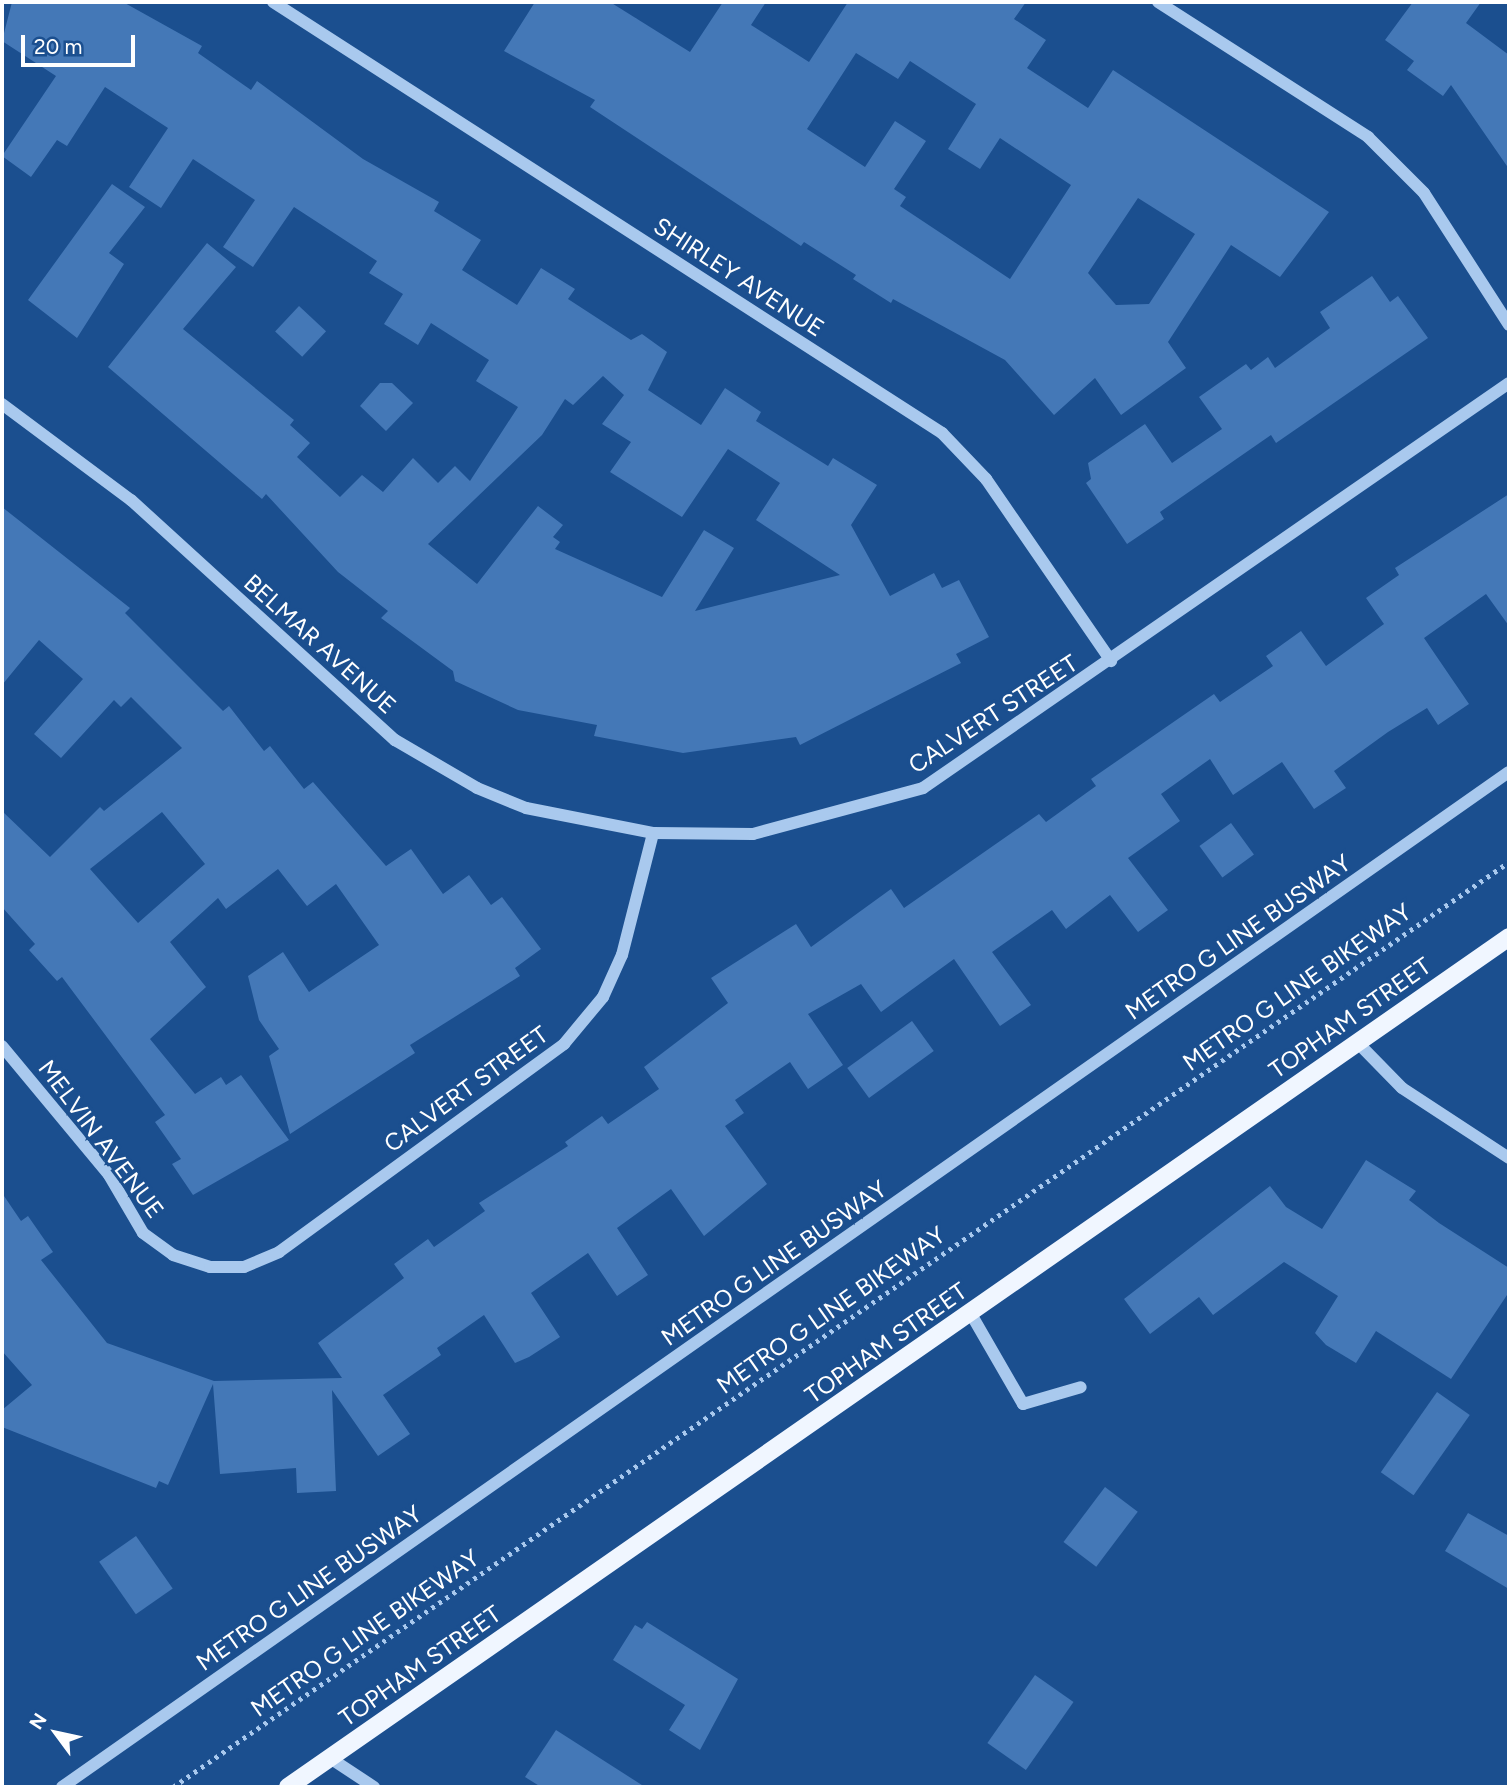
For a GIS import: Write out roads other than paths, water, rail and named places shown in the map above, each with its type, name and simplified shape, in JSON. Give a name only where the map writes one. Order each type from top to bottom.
[{"type":"main road","name":"TOPHAM STREET","points":[[288,1787],[1509,937]]},
{"type":"street","name":"SHIRLEY AVENUE","points":[[273,2],[942,433],[986,479],[1111,662]]},
{"type":"street","points":[[1158,2],[1368,137],[1424,193],[1509,325]]},
{"type":"street","name":"CALVERT STREET","points":[[210,1267],[244,1267],[279,1252],[564,1044],[603,996],[622,955],[653,833],[753,834],[923,788],[1111,662],[1509,383]]},
{"type":"street","name":"BELMAR AVENUE","points":[[2,404],[131,500],[395,740],[526,808],[653,833]]},
{"type":"street","name":"METRO G LINE BUSWAY","points":[[62,1787],[1509,772]]},
{"type":"street","points":[[1357,1042],[1402,1088],[1509,1158]]},
{"type":"street","name":"MELVIN AVENUE","points":[[2,1046],[109,1175],[143,1233],[173,1255],[210,1267]]},
{"type":"street","points":[[971,1314],[1023,1404],[1081,1387]]},
{"type":"street","points":[[330,1758],[374,1787]]}]
